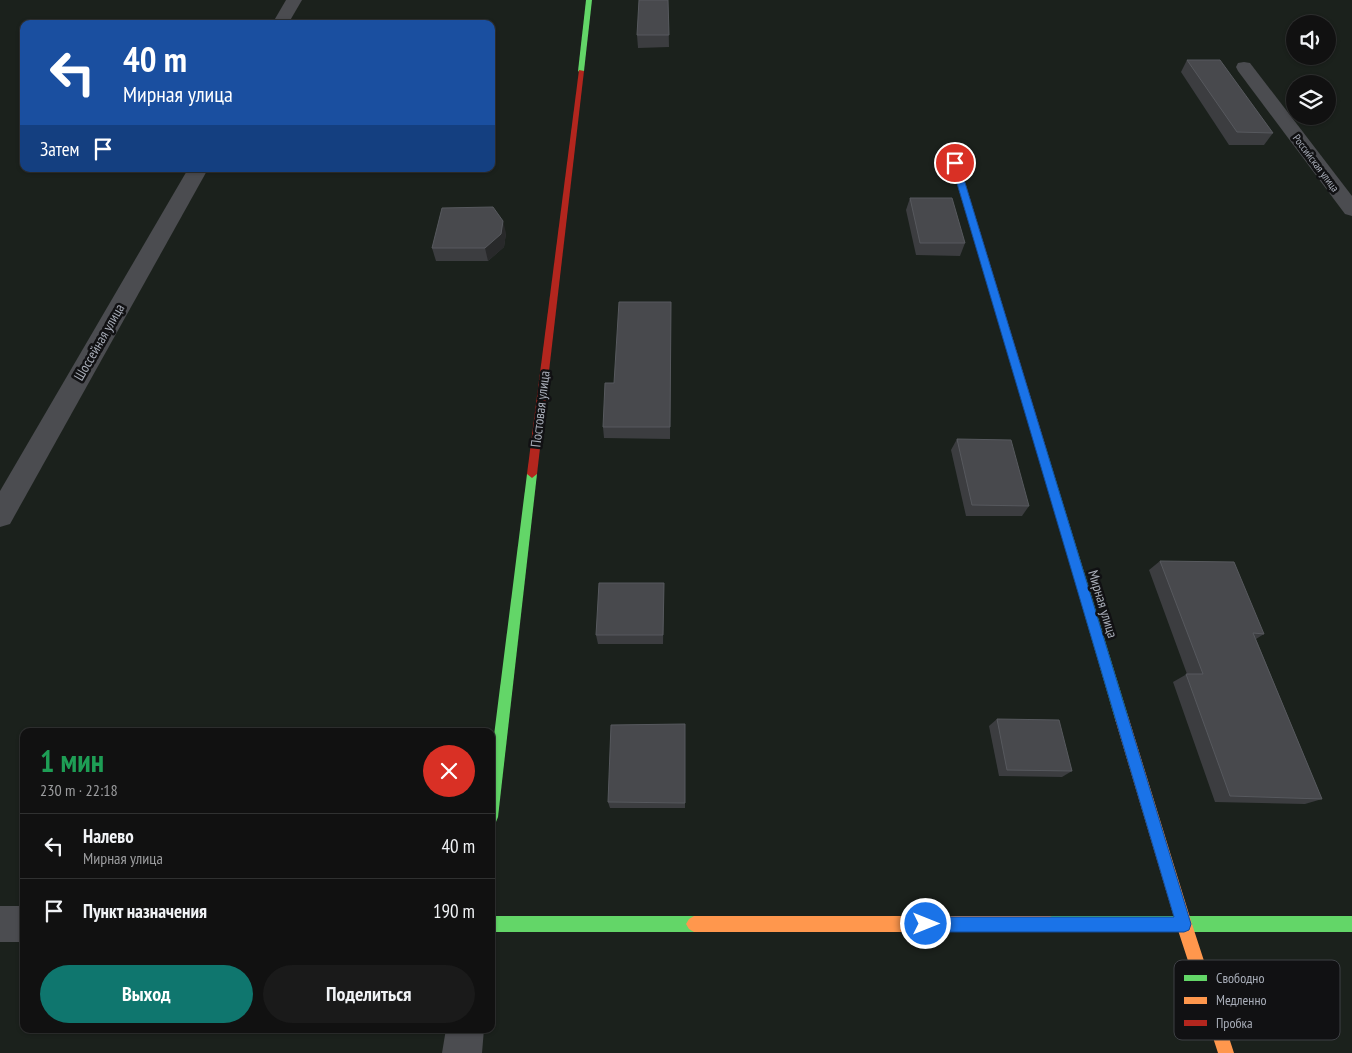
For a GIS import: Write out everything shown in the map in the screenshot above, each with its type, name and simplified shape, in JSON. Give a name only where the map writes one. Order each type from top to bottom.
[{"type":"street","points":[[282,20],[294,0]]},
{"type":"street","name":"Постовая улица","points":[[495,784],[590,0]]},
{"type":"street","name":"Российская улица","points":[[1244,67],[1352,210]]},
{"type":"street","name":"Мирная улица","points":[[955,163],[1196,960]]},
{"type":"street","name":"Шоссейная улица","points":[[0,516],[196,172]]},
{"type":"street","points":[[0,924],[20,924]]},
{"type":"street","points":[[495,924],[1352,924]]},
{"type":"street","points":[[462,1053],[464,1033]]},
{"type":"street","name":"Мирная улица","points":[[1222,1040],[1226,1053]]},
{"type":"shaded area","points":[[0,0],[1352,0],[1352,1053],[0,1053]]},
{"type":"building","points":[[639,0],[668,0],[669,35],[637,35]]},
{"type":"building","points":[[1187,60],[1220,60],[1273,133],[1237,132]]},
{"type":"building","points":[[910,198],[952,198],[965,243],[920,243]]},
{"type":"building","points":[[493,207],[503,221],[501,234],[485,248],[432,248],[442,208]]},
{"type":"building","points":[[619,302],[671,302],[670,427],[603,427],[605,383],[614,383]]},
{"type":"building","points":[[957,439],[1011,440],[1029,506],[972,505]]},
{"type":"building","points":[[1160,561],[1234,562],[1264,634],[1253,633],[1322,799],[1230,796],[1186,674],[1203,674]]},
{"type":"building","points":[[599,583],[664,583],[663,635],[596,635]]},
{"type":"building","points":[[997,719],[1059,720],[1072,771],[1007,770]]},
{"type":"building","points":[[685,724],[685,803],[608,802],[611,725]]},
{"type":"traffic: fast","points":[[581,71],[589,0]]},
{"type":"traffic: fast","points":[[1041,448],[1122,719]]},
{"type":"traffic: fast","points":[[495,784],[532,474]]},
{"type":"traffic: fast","points":[[495,924],[694,924]]},
{"type":"traffic: fast","points":[[1050,924],[1352,924]]},
{"type":"traffic: slow","points":[[955,163],[1041,448]]},
{"type":"traffic: slow","points":[[1122,719],[1196,960]]},
{"type":"traffic: slow","points":[[694,924],[1050,924]]},
{"type":"traffic: slow","points":[[1222,1040],[1226,1053]]},
{"type":"traffic: jam","points":[[532,474],[581,71]]},
{"type":"route","points":[[926,924],[1184,924],[955,163]]}]
